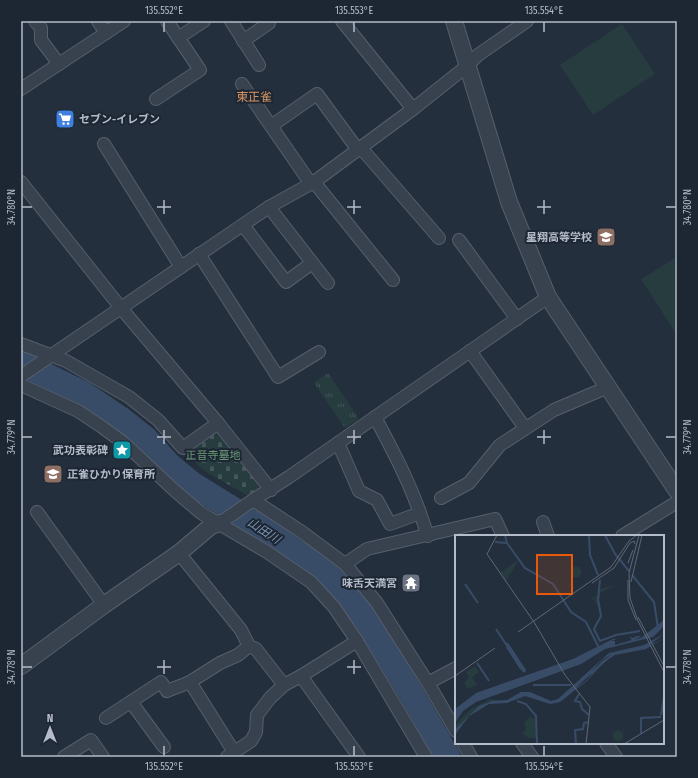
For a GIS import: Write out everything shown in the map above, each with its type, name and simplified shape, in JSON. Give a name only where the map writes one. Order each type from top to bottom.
[{"type":"street","points":[[35,21],[41,28],[41,40],[59,64]]},
{"type":"street","points":[[98,21],[106,33]]},
{"type":"street","points":[[21,89],[124,21]]},
{"type":"street","points":[[156,99],[200,70],[168,21]]},
{"type":"street","points":[[178,38],[204,21]]},
{"type":"street","points":[[231,21],[259,65]]},
{"type":"street","points":[[342,21],[413,109]]},
{"type":"street","points":[[454,21],[509,202],[548,297],[677,491]]},
{"type":"street","points":[[21,376],[269,207],[313,183],[413,109],[478,56],[527,21]]},
{"type":"street","points":[[243,40],[269,24]]},
{"type":"street","points":[[242,84],[313,183],[393,280]]},
{"type":"street","points":[[271,126],[318,94],[359,149],[439,238]]},
{"type":"street","points":[[104,144],[181,267]]},
{"type":"street","points":[[21,182],[25,197],[218,423],[271,490]]},
{"type":"street","points":[[269,207],[328,283]]},
{"type":"street","points":[[243,225],[286,282],[312,263]]},
{"type":"street","points":[[458,240],[517,319]]},
{"type":"street","points":[[200,254],[278,377],[319,352]]},
{"type":"street","points":[[21,666],[104,605],[179,553],[211,526],[220,523],[253,500],[271,490],[548,297]]},
{"type":"street","points":[[21,344],[90,374],[129,397],[158,420],[183,448],[218,423]]},
{"type":"street","points":[[470,351],[525,428]]},
{"type":"street","points":[[21,385],[78,411],[102,427],[124,443],[201,513],[268,552],[311,582],[334,607],[357,641],[426,757]]},
{"type":"street","points":[[441,498],[469,483],[500,446],[525,428],[554,410],[608,387]]},
{"type":"street","points":[[375,417],[413,493],[428,536]]},
{"type":"street","points":[[338,443],[358,491],[377,500],[390,524],[420,513]]},
{"type":"street","points":[[253,500],[302,532],[345,564],[377,603],[428,682],[455,729]]},
{"type":"street","points":[[624,535],[677,502]]},
{"type":"street","points":[[37,512],[104,605]]},
{"type":"street","points":[[345,564],[367,549],[396,541],[428,536],[495,519],[503,535]]},
{"type":"street","points":[[542,522],[548,535]]},
{"type":"street","points":[[179,553],[242,630],[249,646],[256,649],[284,685]]},
{"type":"street","points":[[190,682],[230,755],[251,741],[256,732],[257,715],[270,698],[284,685],[357,641]]},
{"type":"street","points":[[106,718],[161,682],[167,692],[190,682],[220,663],[238,655],[249,646]]},
{"type":"street","points":[[428,682],[455,668]]},
{"type":"street","points":[[301,676],[359,757]]},
{"type":"street","points":[[131,702],[164,748]]},
{"type":"street","points":[[64,757],[91,740],[102,757]]},
{"type":"street","points":[[464,744],[471,757]]},
{"type":"street","points":[[524,744],[532,757]]},
{"type":"street","points":[[607,744],[616,757]]},
{"type":"green space","points":[[622,24],[655,74],[593,115],[560,65]]},
{"type":"green space","points":[[677,257],[677,335],[641,279]]},
{"type":"green space","points":[[328,373],[359,419],[345,428],[314,383]]},
{"type":"green space","name":"正音寺墓地","points":[[214,431],[218,431],[258,480],[258,490],[247,495],[202,469],[186,453]]},
{"type":"waterway","name":"山田川","points":[[21,363],[84,394],[121,419],[146,439],[169,465],[192,484],[262,527],[324,570],[366,619],[448,757]]},
{"type":"place","name":"セブン-イレブン","points":[[65,119]]},
{"type":"place","name":"星翔高等学校","points":[[606,237]]},
{"type":"place","name":"武功表彰碑","points":[[122,450]]},
{"type":"place","name":"正雀ひかり保育所","points":[[53,474]]},
{"type":"place","name":"味舌天満宮","points":[[411,583]]},
{"type":"district","name":"東正雀","points":[[254,97]]}]
